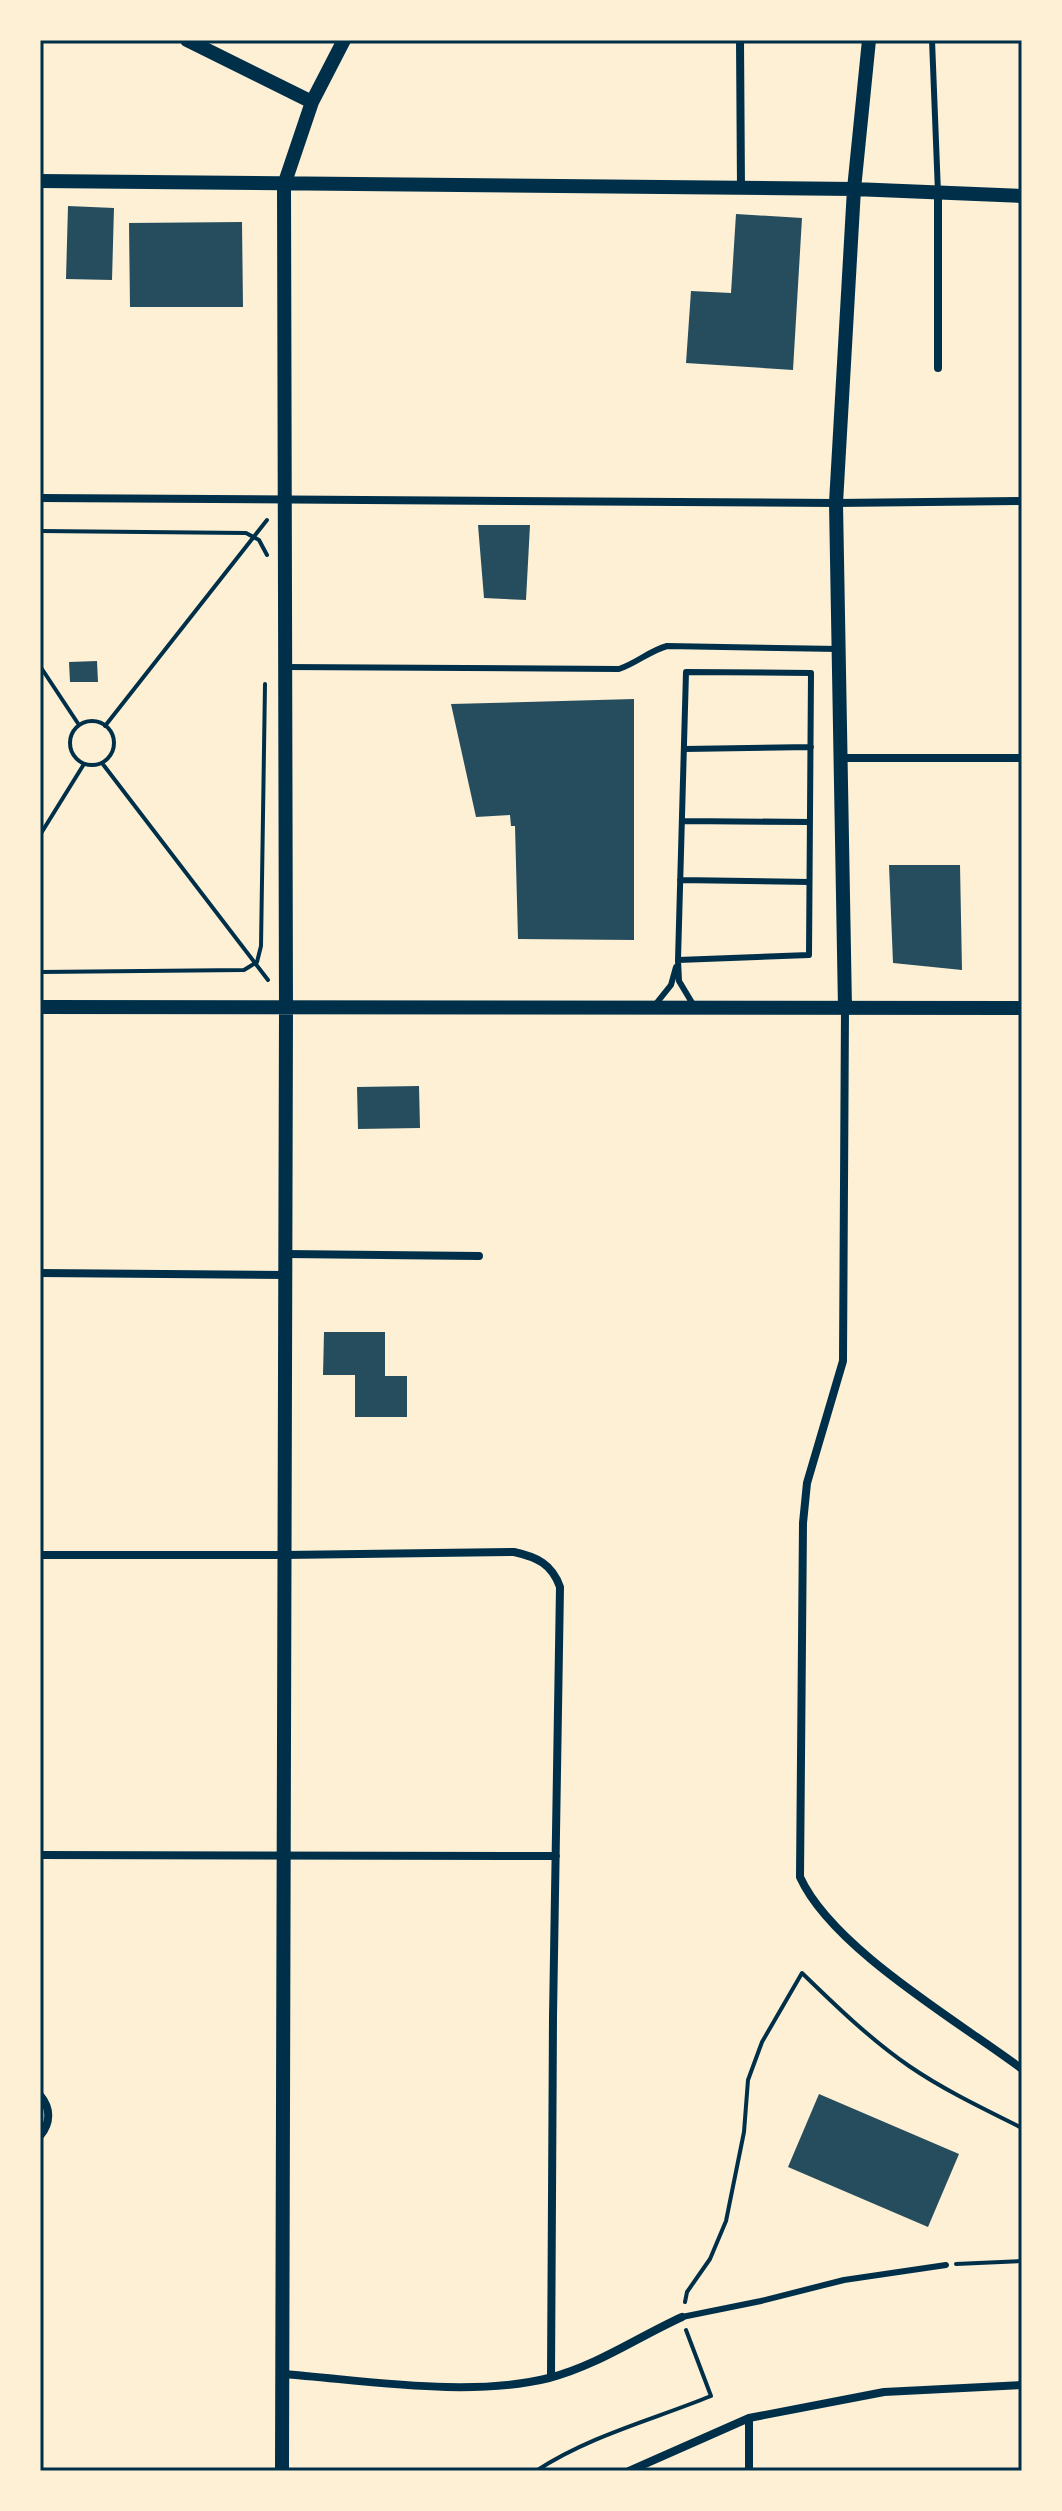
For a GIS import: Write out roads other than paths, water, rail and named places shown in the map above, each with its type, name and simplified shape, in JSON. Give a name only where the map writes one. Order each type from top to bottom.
[{"type":"street","points":[[187,40],[312,102]]},
{"type":"street","points":[[282,2471],[286,1009],[284,185],[312,102],[344,40]]},
{"type":"street","points":[[740,40],[741,189]]},
{"type":"street","points":[[869,40],[854,189],[836,503],[845,1008],[843,1361],[807,1483],[803,1523],[800,1877],[809,1897],[825,1917],[900,1982],[1022,2069]]},
{"type":"street","points":[[40,181],[854,189],[1022,196]]},
{"type":"street","points":[[938,193],[938,368]]},
{"type":"street","points":[[40,498],[836,503],[1022,501]]},
{"type":"street","points":[[841,758],[1022,758]]},
{"type":"street","points":[[40,1007],[1022,1008]]},
{"type":"street","points":[[285,1254],[479,1256]]},
{"type":"street","points":[[40,1273],[285,1275]]},
{"type":"street","points":[[40,1555],[514,1552],[536,1557],[555,1571],[560,1587],[551,2377]]},
{"type":"street","points":[[40,1855],[556,1856]]},
{"type":"street","points":[[40,2095],[48,2106],[49,2115],[48,2125],[40,2136]]},
{"type":"street","points":[[282,2374],[475,2388],[551,2377],[603,2357],[647,2332],[682,2317]]},
{"type":"street","points":[[629,2471],[749,2418],[884,2392],[1022,2385]]},
{"type":"street","points":[[749,2418],[749,2471]]},
{"type":"lane","points":[[932,40],[938,193]]},
{"type":"lane","points":[[285,667],[619,669],[634,664],[649,651],[667,646],[839,649]]},
{"type":"lane","points":[[678,960],[809,955],[811,673],[686,672],[678,960],[679,981],[696,1008]]},
{"type":"lane","points":[[684,749],[811,747]]},
{"type":"lane","points":[[682,821],[810,822]]},
{"type":"lane","points":[[680,880],[809,882]]},
{"type":"lane","points":[[652,1008],[671,985],[678,960]]},
{"type":"lane","points":[[682,2317],[844,2280],[946,2265]]}]
